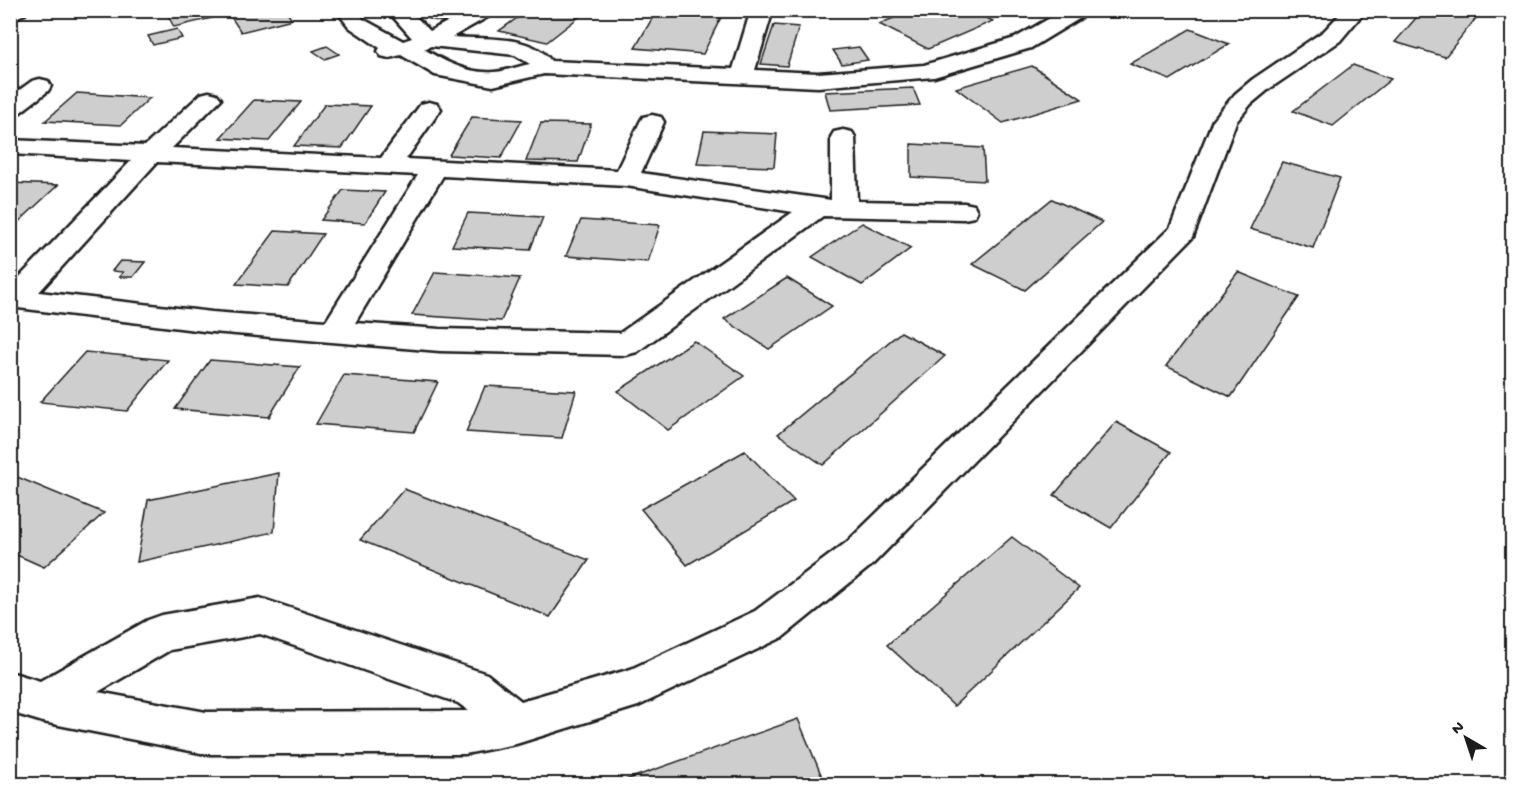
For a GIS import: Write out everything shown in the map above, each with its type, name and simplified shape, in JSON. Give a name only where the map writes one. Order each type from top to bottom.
[{"type":"street","points":[[10,14],[18,10]]},
{"type":"street","points":[[349,13],[347,42],[377,52],[405,50],[458,26],[486,10]]},
{"type":"street","points":[[741,77],[760,13],[764,10]]},
{"type":"street","points":[[349,13],[356,23],[387,43],[442,70],[493,80],[544,67],[818,80],[926,72],[1023,43],[1080,10]]},
{"type":"street","points":[[27,697],[206,733],[465,733],[516,723],[638,686],[769,624],[860,553],[1183,231],[1225,120],[1243,99],[1261,84],[1332,36],[1356,10]]},
{"type":"street","points":[[400,12],[418,32],[428,38],[459,46],[486,46],[517,50],[535,55],[544,67]]},
{"type":"street","points":[[10,109],[40,86]]},
{"type":"street","points":[[209,99],[150,155],[16,299],[212,322],[440,340],[626,344],[831,208],[843,137]]},
{"type":"street","points":[[388,166],[429,110]]},
{"type":"street","points":[[626,178],[652,122]]},
{"type":"street","points":[[10,147],[626,178],[831,208],[964,211]]},
{"type":"street","points":[[335,331],[435,168]]},
{"type":"street","points":[[27,697],[162,633],[260,616],[472,688],[516,723]]},
{"type":"building","points":[[165,10],[286,10],[292,19],[241,32],[229,14],[174,27]]},
{"type":"building","points":[[428,10],[462,10],[441,22],[419,16]]},
{"type":"building","points":[[528,10],[588,10],[547,42],[499,31]]},
{"type":"building","points":[[657,10],[724,11],[703,54],[635,48]]},
{"type":"building","points":[[913,10],[970,10],[993,21],[928,49],[879,24]]},
{"type":"building","points":[[1263,10],[1290,10],[1283,17]]},
{"type":"building","points":[[1423,10],[1454,10],[1477,17],[1445,57],[1395,42]]},
{"type":"building","points":[[774,25],[799,27],[787,66],[761,64]]},
{"type":"building","points":[[177,29],[182,38],[153,45],[148,36]]},
{"type":"building","points":[[1190,29],[1229,44],[1170,80],[1130,64]]},
{"type":"building","points":[[327,46],[339,54],[325,59],[313,51]]},
{"type":"building","points":[[859,47],[868,60],[842,64],[833,50]]},
{"type":"building","points":[[1353,65],[1391,79],[1333,126],[1293,111]]},
{"type":"building","points":[[1032,66],[1082,99],[1003,123],[956,88]]},
{"type":"building","points":[[913,88],[920,105],[830,110],[825,92]]},
{"type":"building","points":[[77,93],[150,98],[121,125],[45,121]]},
{"type":"building","points":[[254,100],[301,102],[269,141],[220,138]]},
{"type":"building","points":[[325,104],[371,106],[342,148],[294,146]]},
{"type":"building","points":[[472,117],[522,120],[501,158],[449,155]]},
{"type":"building","points":[[541,123],[591,124],[578,162],[526,161]]},
{"type":"building","points":[[704,131],[777,134],[774,167],[697,164]]},
{"type":"building","points":[[911,144],[983,148],[985,181],[911,177]]},
{"type":"building","points":[[1282,162],[1340,178],[1313,248],[1250,229]]},
{"type":"building","points":[[10,183],[58,185],[10,230]]},
{"type":"building","points":[[343,190],[385,192],[365,223],[321,220]]},
{"type":"building","points":[[1052,199],[1102,222],[1025,290],[972,264]]},
{"type":"building","points":[[468,213],[543,217],[530,250],[452,246]]},
{"type":"building","points":[[581,220],[660,225],[648,262],[566,256]]},
{"type":"building","points":[[862,223],[911,248],[862,285],[812,257]]},
{"type":"building","points":[[275,231],[323,234],[288,287],[236,284]]},
{"type":"building","points":[[120,261],[145,262],[133,277],[119,277],[123,272],[112,271]]},
{"type":"building","points":[[435,272],[520,278],[501,321],[412,315]]},
{"type":"building","points":[[1238,272],[1299,297],[1231,397],[1166,366]]},
{"type":"building","points":[[787,278],[832,306],[769,349],[724,319]]},
{"type":"building","points":[[901,332],[945,356],[823,465],[778,434]]},
{"type":"building","points":[[694,341],[744,376],[668,430],[618,391]]},
{"type":"building","points":[[85,352],[168,360],[127,411],[40,402]]},
{"type":"building","points":[[210,360],[300,367],[269,417],[175,409]]},
{"type":"building","points":[[344,375],[438,382],[414,432],[316,424]]},
{"type":"building","points":[[485,386],[576,391],[562,438],[466,432]]},
{"type":"building","points":[[1116,422],[1171,452],[1111,528],[1054,495]]},
{"type":"building","points":[[745,451],[794,501],[687,565],[641,509]]},
{"type":"building","points":[[279,473],[274,532],[137,562],[148,500]]},
{"type":"building","points":[[10,474],[104,513],[44,567],[10,552]]},
{"type":"building","points":[[404,489],[589,560],[550,617],[360,540]]},
{"type":"building","points":[[1012,537],[1079,588],[954,706],[887,645]]},
{"type":"building","points":[[798,719],[825,784],[614,784]]}]
